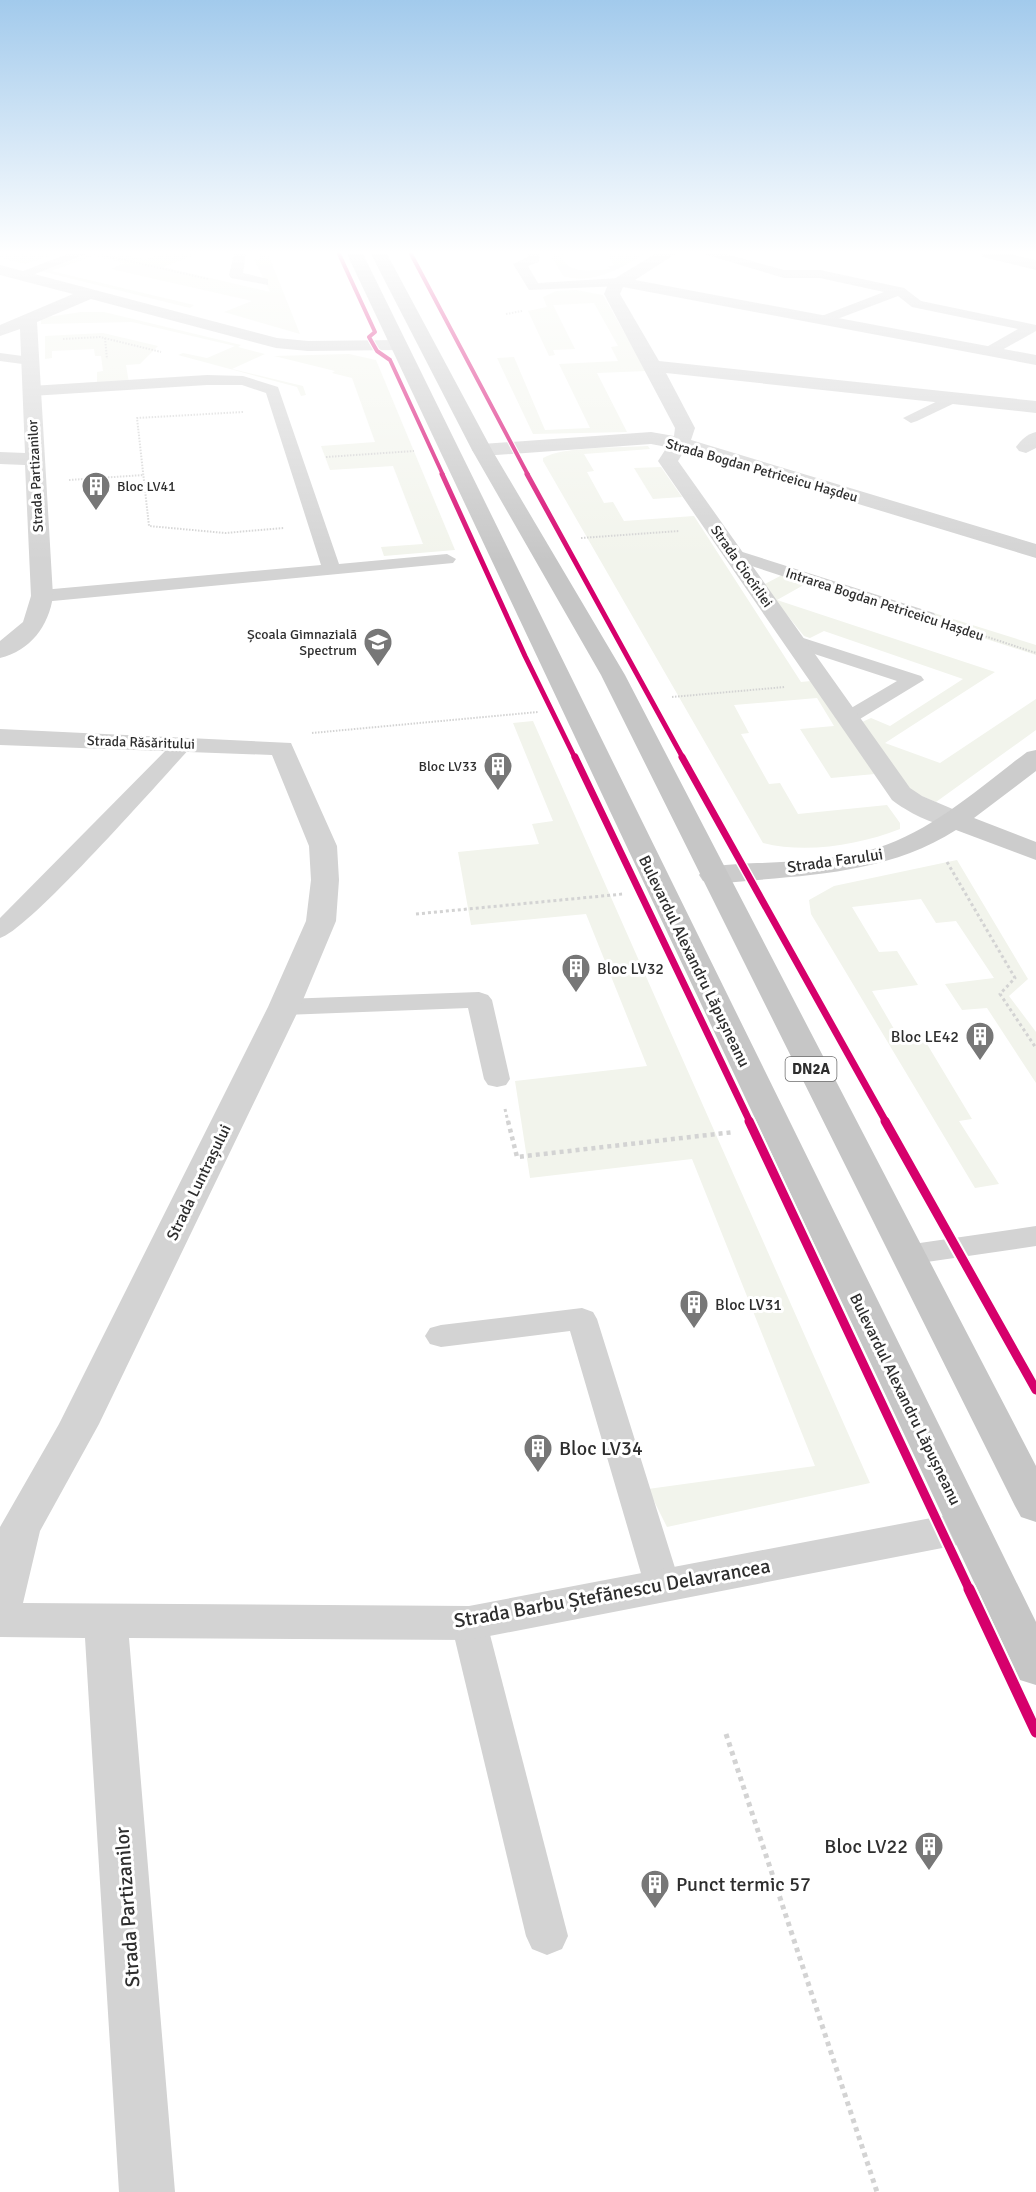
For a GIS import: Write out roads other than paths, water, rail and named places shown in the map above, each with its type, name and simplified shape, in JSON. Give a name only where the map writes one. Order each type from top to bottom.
[{"type":"main road","name":"Bulevardul Alexandru Lăpușneanu","points":[[403,356],[1036,1667]]},
{"type":"main road","points":[[433,356],[482,450]]},
{"type":"main road","name":"DN2A","points":[[482,450],[613,675],[906,1255],[1036,1506]]},
{"type":"street","name":"Strada Partizanilor","points":[[0,651],[29,633],[41,614],[42,596],[29,356]]},
{"type":"street","name":"Strada Ciocîrliei","points":[[647,356],[685,428],[668,461],[902,794],[912,802],[952,819]]},
{"type":"street","points":[[1014,356],[1036,360]]},
{"type":"street","points":[[653,366],[1036,407]]},
{"type":"street","name":"Strada Bogdan Petriceicu Hașdeu","points":[[482,450],[651,438],[679,443],[1036,551]]},
{"type":"street","points":[[0,458],[34,459]]},
{"type":"street","name":"Strada Răsăritului","points":[[0,737],[282,748]]},
{"type":"street","name":"Strada Luntrașului","points":[[0,1606],[20,1531],[79,1424],[284,1007],[321,921],[325,880],[323,846],[282,748]]},
{"type":"street","name":"Strada Farului","points":[[713,875],[849,861],[886,854],[909,845],[952,819],[1036,758]]},
{"type":"street","points":[[952,819],[1036,852]]},
{"type":"street","name":"Strada Barbu Ștefănescu Delavrancea","points":[[0,1620],[469,1623],[968,1527]]},
{"type":"street","name":"Strada Partizanilor","points":[[106,1622],[147,2192]]},
{"type":"lane","points":[[31,391],[207,380],[243,381],[273,390],[332,570]]},
{"type":"lane","points":[[911,418],[954,398]]},
{"type":"lane","name":"Intrarea Bogdan Petriceicu Hașdeu","points":[[733,554],[927,617]]},
{"type":"lane","points":[[42,596],[447,559]]},
{"type":"lane","points":[[794,641],[914,680],[848,717]]},
{"type":"lane","points":[[0,931],[33,901],[183,744]]},
{"type":"lane","points":[[284,1007],[479,1000],[497,1079]]},
{"type":"lane","points":[[906,1255],[1036,1236]]},
{"type":"lane","points":[[441,1336],[582,1319],[663,1587]]},
{"type":"lane","points":[[469,1623],[547,1936]]},
{"type":"place","name":"Bloc LV41","points":[[96,512]]},
{"type":"place","name":"Școala Gimnazială Spectrum","points":[[378,668]]},
{"type":"place","name":"Bloc LV33","points":[[498,792]]},
{"type":"place","name":"Bloc LV32","points":[[576,994]]},
{"type":"place","name":"Bloc LE42","points":[[980,1062]]},
{"type":"place","name":"Bloc LV31","points":[[694,1330]]},
{"type":"place","name":"Bloc LV34","points":[[538,1474]]},
{"type":"place","name":"Bloc LV22","points":[[929,1872]]},
{"type":"place","name":"Punct termic 57","points":[[655,1910]]}]
